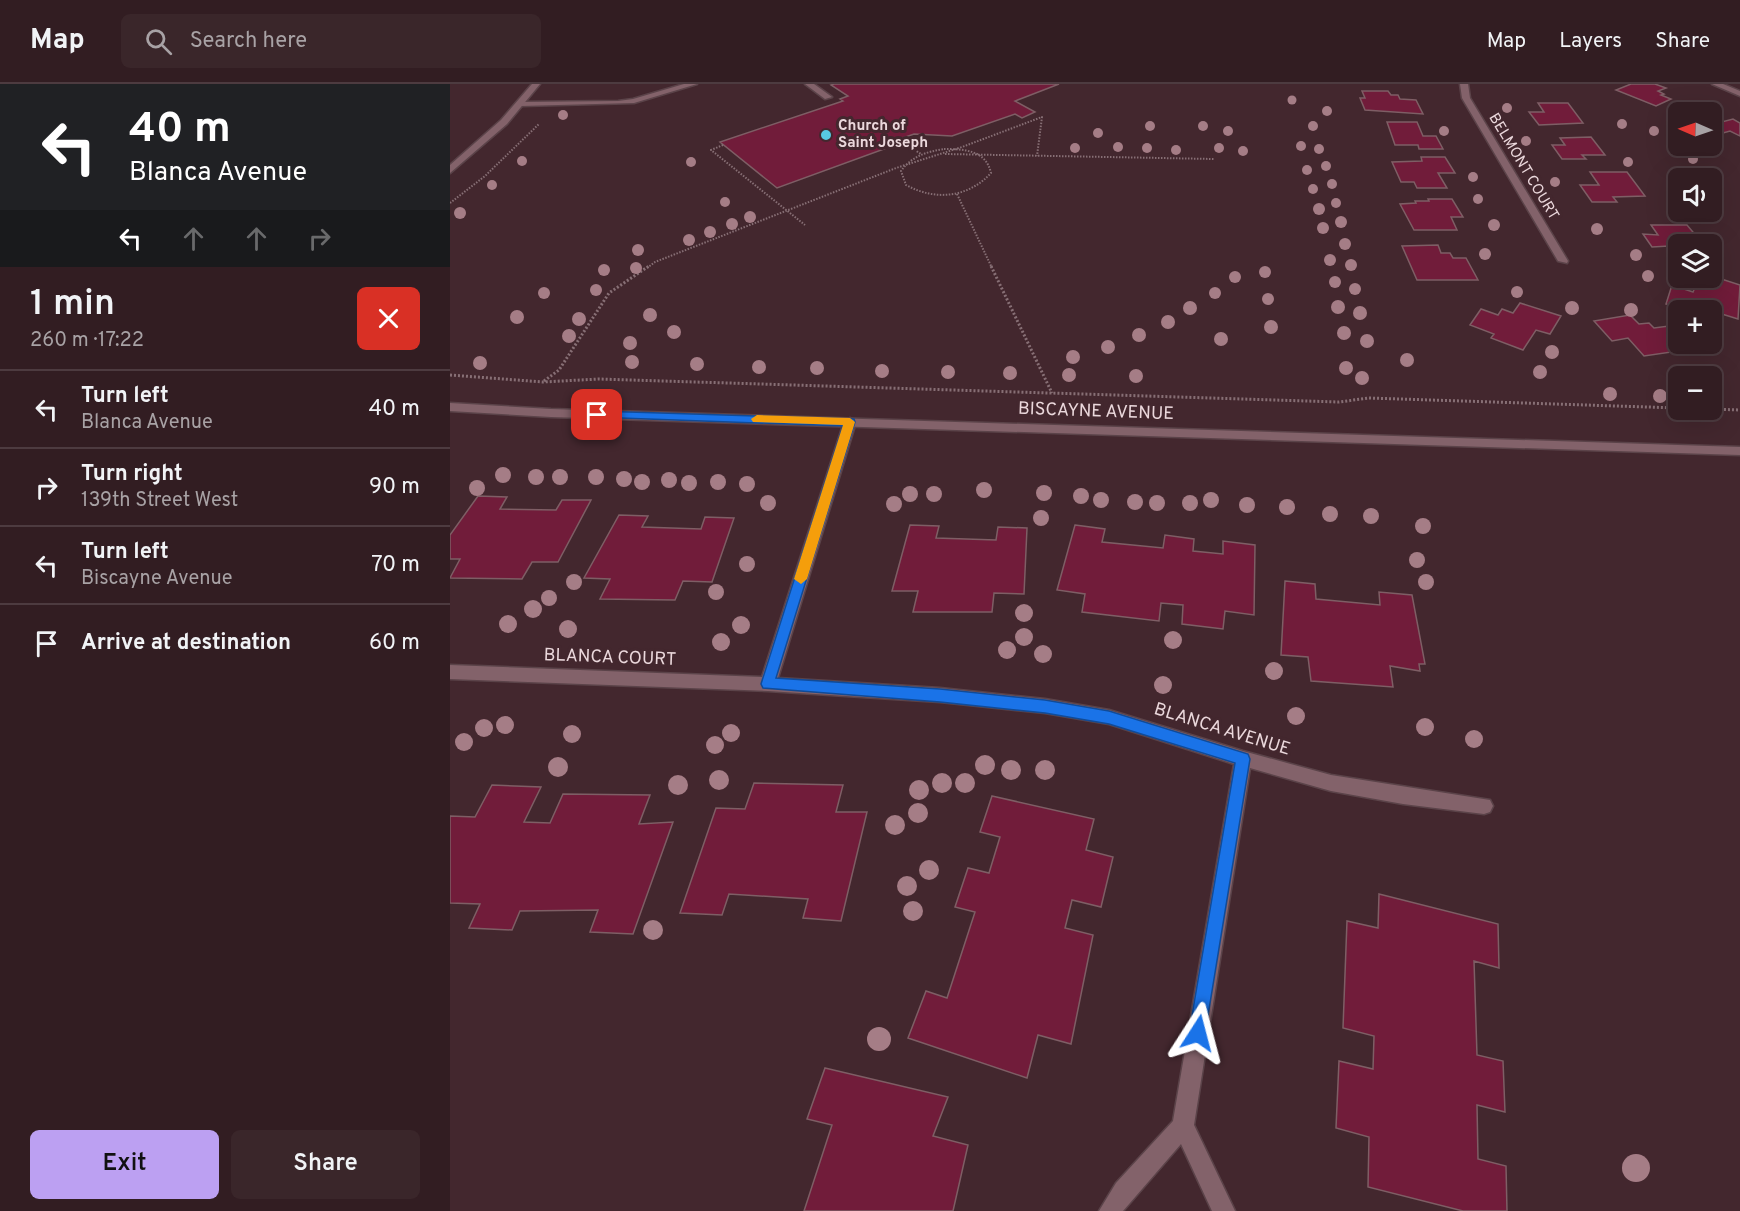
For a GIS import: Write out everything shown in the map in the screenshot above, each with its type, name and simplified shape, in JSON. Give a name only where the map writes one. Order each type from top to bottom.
[{"type":"street","points":[[450,170],[521,104],[536,84]]},
{"type":"street","points":[[521,104],[603,104],[634,101],[693,84]]},
{"type":"street","points":[[809,84],[828,97]]},
{"type":"street","name":"BELMONT COURT","points":[[1464,84],[1466,98],[1563,261]]},
{"type":"street","points":[[1716,84],[1740,94]]},
{"type":"street","name":"BISCAYNE AVENUE","points":[[450,407],[551,413],[1740,451]]},
{"type":"street","points":[[768,684],[850,422]]},
{"type":"street","name":"BLANCA COURT","points":[[450,672],[768,684]]},
{"type":"street","name":"BLANCA AVENUE","points":[[768,684],[940,695],[1045,706],[1109,717],[1243,759],[1332,783],[1403,796],[1484,806]]},
{"type":"street","points":[[1110,1211],[1124,1191],[1183,1126],[1243,759]]},
{"type":"street","points":[[1183,1126],[1224,1211]]},
{"type":"path","points":[[543,382],[559,369],[609,293],[665,256],[1042,117],[1038,156]]},
{"type":"path","points":[[899,140],[927,158]]},
{"type":"path","points":[[723,145],[711,150],[805,225]]},
{"type":"path","points":[[957,149],[981,155],[988,161],[991,173],[979,186],[957,194],[933,194],[914,190],[906,185],[901,176],[909,159],[920,154],[957,149]]},
{"type":"path","points":[[941,154],[1214,159]]},
{"type":"path","points":[[957,194],[1052,393]]},
{"type":"path","points":[[450,375],[543,382],[599,379],[1339,402],[1369,398],[1668,408]]},
{"type":"path","points":[[1722,409],[1740,410]]},
{"type":"building","name":"Church of Saint Joseph","points":[[1059,84],[1015,101],[1035,112],[1022,118],[1015,114],[952,136],[914,134],[880,146],[884,149],[777,188],[720,142],[843,101],[840,99],[848,96],[831,85]]},
{"type":"building","points":[[1631,84],[1655,84],[1666,88],[1658,91],[1664,94],[1661,95],[1671,99],[1656,106],[1616,90]]},
{"type":"building","points":[[1362,91],[1388,91],[1391,95],[1398,95],[1400,99],[1416,100],[1423,114],[1365,110],[1360,98],[1365,98]]},
{"type":"building","points":[[1538,103],[1568,103],[1583,123],[1539,125],[1529,112],[1544,112]]},
{"type":"building","points":[[1733,119],[1740,123],[1740,136],[1730,131],[1722,133],[1722,122]]},
{"type":"building","points":[[1387,122],[1417,122],[1423,136],[1436,136],[1443,149],[1419,149],[1418,145],[1395,145]]},
{"type":"building","points":[[1591,137],[1605,155],[1582,155],[1586,159],[1562,159],[1552,145],[1565,145],[1560,138]]},
{"type":"building","points":[[1421,157],[1445,157],[1455,173],[1438,173],[1447,188],[1417,188],[1414,182],[1401,182],[1392,162],[1422,161]]},
{"type":"building","points":[[1590,172],[1627,172],[1645,196],[1613,197],[1617,202],[1592,202],[1580,185],[1599,185]]},
{"type":"building","points":[[1428,199],[1452,199],[1463,217],[1451,217],[1457,230],[1414,230],[1400,204],[1429,201]]},
{"type":"building","points":[[1651,225],[1687,225],[1695,234],[1668,234],[1668,246],[1652,247],[1643,234],[1658,235]]},
{"type":"building","points":[[1438,245],[1441,253],[1450,253],[1453,258],[1466,258],[1478,280],[1417,280],[1402,246]]},
{"type":"building","points":[[1722,279],[1740,285],[1738,319],[1722,314],[1722,300],[1668,300],[1668,305],[1666,304],[1671,288],[1693,292],[1695,288],[1722,288]]},
{"type":"building","points":[[1520,303],[1561,316],[1550,334],[1536,330],[1523,350],[1491,338],[1494,334],[1470,325],[1481,309],[1498,315],[1502,309],[1513,313]]},
{"type":"building","points":[[1630,315],[1639,324],[1649,323],[1654,328],[1668,326],[1668,352],[1644,356],[1628,338],[1612,341],[1594,321]]},
{"type":"building","points":[[478,496],[507,497],[500,509],[556,510],[562,500],[591,500],[558,562],[532,562],[522,579],[450,578],[460,559],[450,559],[450,535]]},
{"type":"building","points":[[619,515],[648,516],[642,527],[701,529],[705,517],[734,518],[712,582],[683,581],[675,600],[600,599],[610,579],[584,578]]},
{"type":"building","points":[[910,525],[939,526],[936,538],[996,540],[998,527],[1027,528],[1024,594],[994,593],[992,612],[913,612],[918,591],[892,591]]},
{"type":"building","points":[[1075,525],[1105,529],[1102,542],[1163,548],[1165,535],[1194,539],[1193,551],[1223,554],[1223,541],[1255,545],[1254,615],[1225,611],[1223,629],[1182,624],[1183,605],[1161,603],[1159,621],[1082,612],[1085,594],[1057,590]]},
{"type":"building","points":[[1285,581],[1315,584],[1316,599],[1380,605],[1379,592],[1412,595],[1425,664],[1419,664],[1420,671],[1390,666],[1393,687],[1311,681],[1308,657],[1281,655]]},
{"type":"building","points":[[754,783],[843,785],[836,812],[867,812],[841,921],[803,918],[808,899],[729,894],[722,915],[680,913],[716,808],[745,809]]},
{"type":"building","points":[[492,785],[541,787],[524,822],[550,823],[563,794],[650,795],[639,824],[673,822],[633,934],[590,932],[598,910],[520,911],[512,930],[469,928],[480,904],[450,903],[450,816],[475,817]]},
{"type":"building","points":[[992,796],[1094,819],[1086,850],[1113,857],[1101,907],[1072,900],[1065,928],[1093,935],[1071,1044],[1038,1035],[1027,1078],[908,1038],[926,991],[947,998],[975,912],[955,907],[968,868],[989,873],[1000,837],[980,832]]},
{"type":"building","points":[[1379,894],[1498,924],[1499,968],[1474,961],[1477,1055],[1503,1061],[1505,1112],[1477,1105],[1478,1159],[1506,1166],[1507,1211],[1463,1211],[1368,1187],[1369,1137],[1336,1128],[1339,1061],[1373,1069],[1374,1036],[1343,1028],[1347,921],[1378,928]]},
{"type":"building","points":[[825,1068],[948,1097],[933,1136],[968,1145],[953,1211],[804,1211],[832,1125],[807,1119]]},
{"type":"slow traffic","points":[[757,419],[850,422],[801,579]]},
{"type":"place","name":"Church of Saint Joseph","points":[[826,135]]},
{"type":"route","points":[[597,415],[850,422],[768,684],[940,695],[1045,706],[1109,717],[1243,759],[1198,1033]]}]
